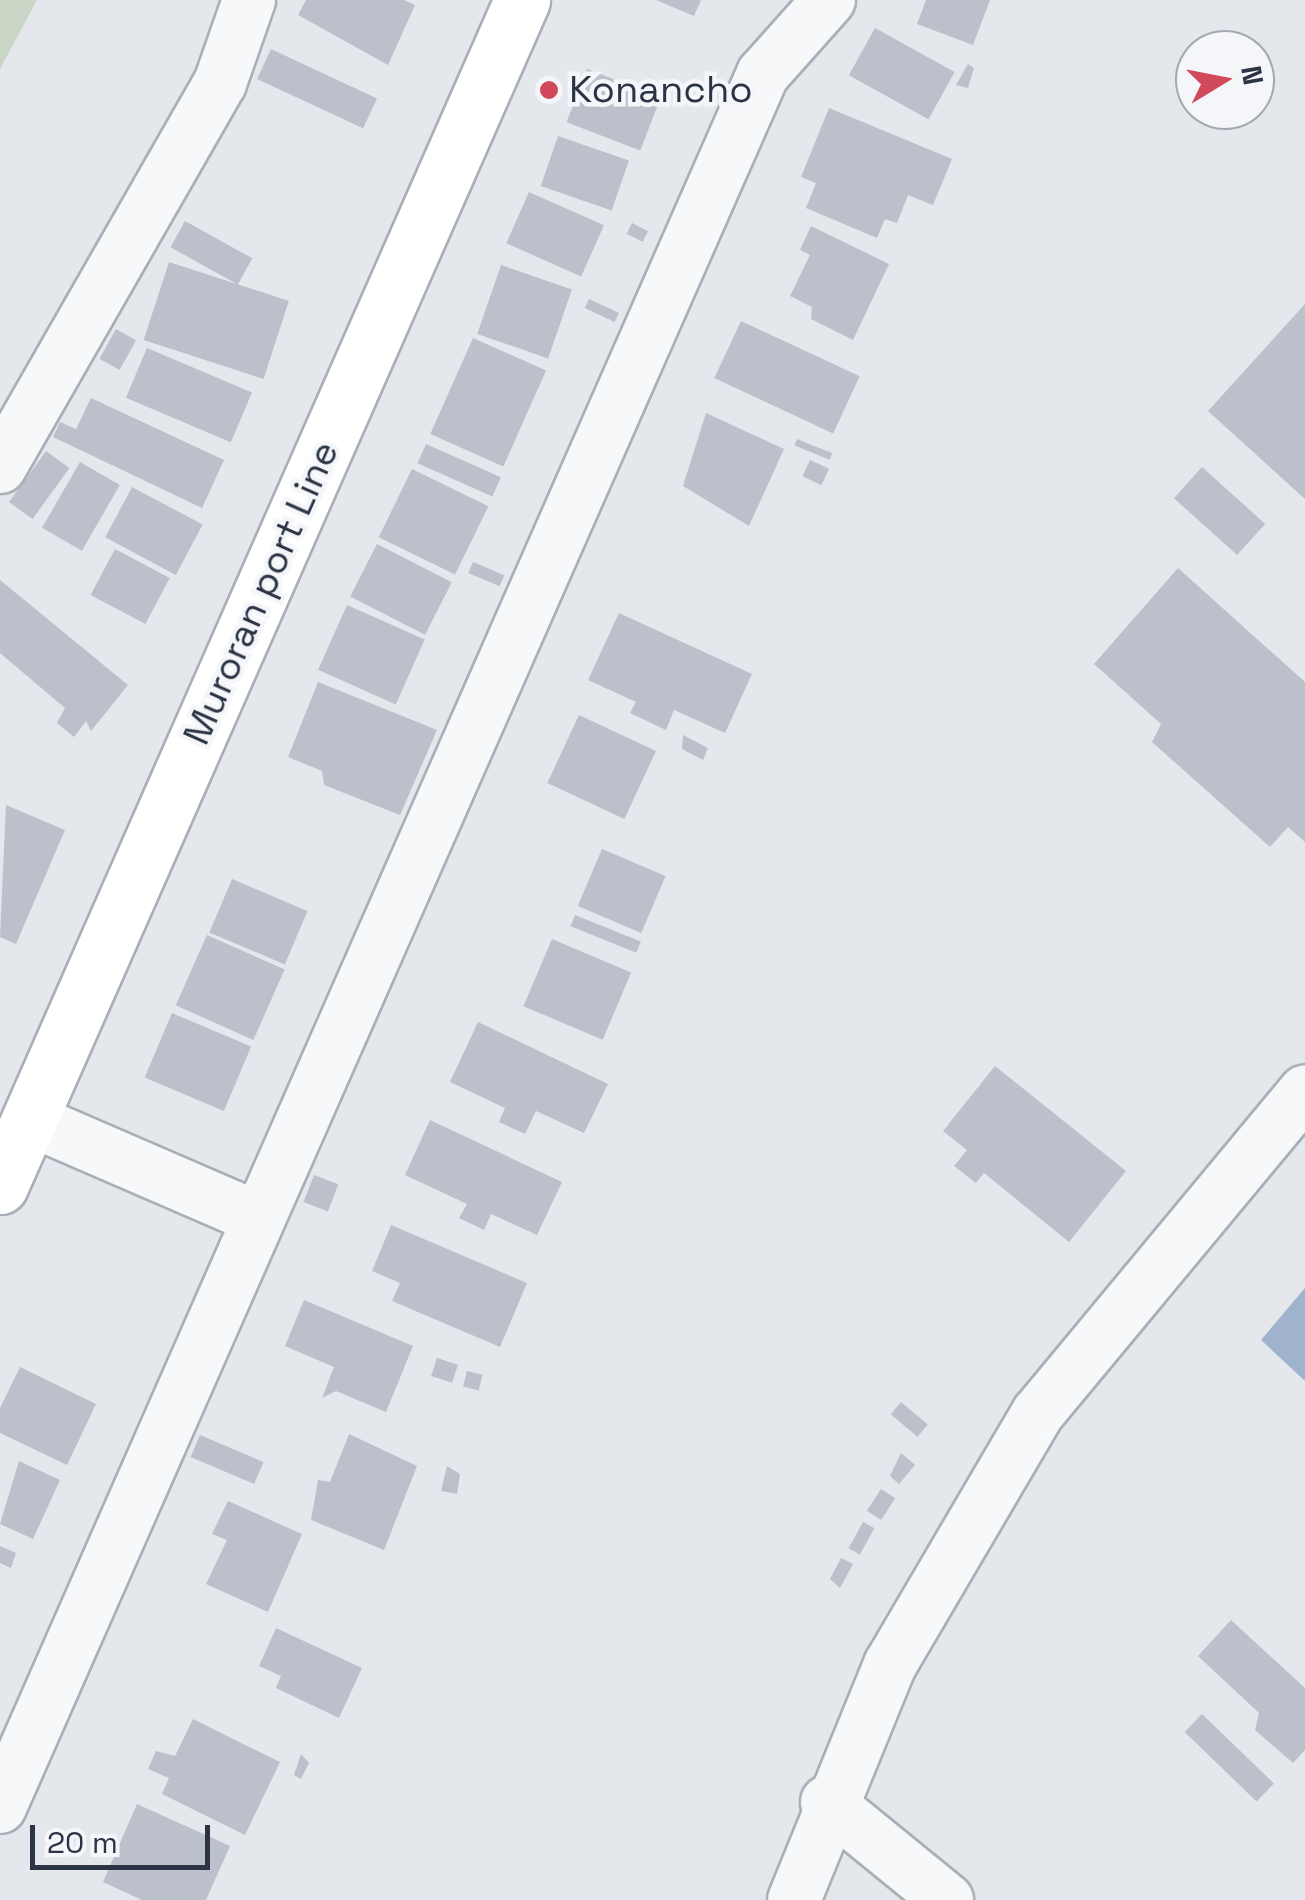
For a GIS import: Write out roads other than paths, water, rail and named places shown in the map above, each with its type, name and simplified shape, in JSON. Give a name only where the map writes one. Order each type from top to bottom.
[{"type":"main road","name":"Muroran port Line","points":[[2,1175],[31,1120],[522,0]]},
{"type":"street","points":[[0,467],[220,82],[249,0]]},
{"type":"street","points":[[0,1807],[763,74],[829,0]]},
{"type":"street","points":[[794,1900],[826,1802],[890,1665],[1038,1413],[1305,1092]]},
{"type":"street","points":[[31,1120],[258,1218]]},
{"type":"street","points":[[826,1802],[947,1900]]},
{"type":"water","points":[[1305,1288],[1305,1381],[1261,1340]]},
{"type":"place","name":"Konancho","points":[[549,90]]}]
